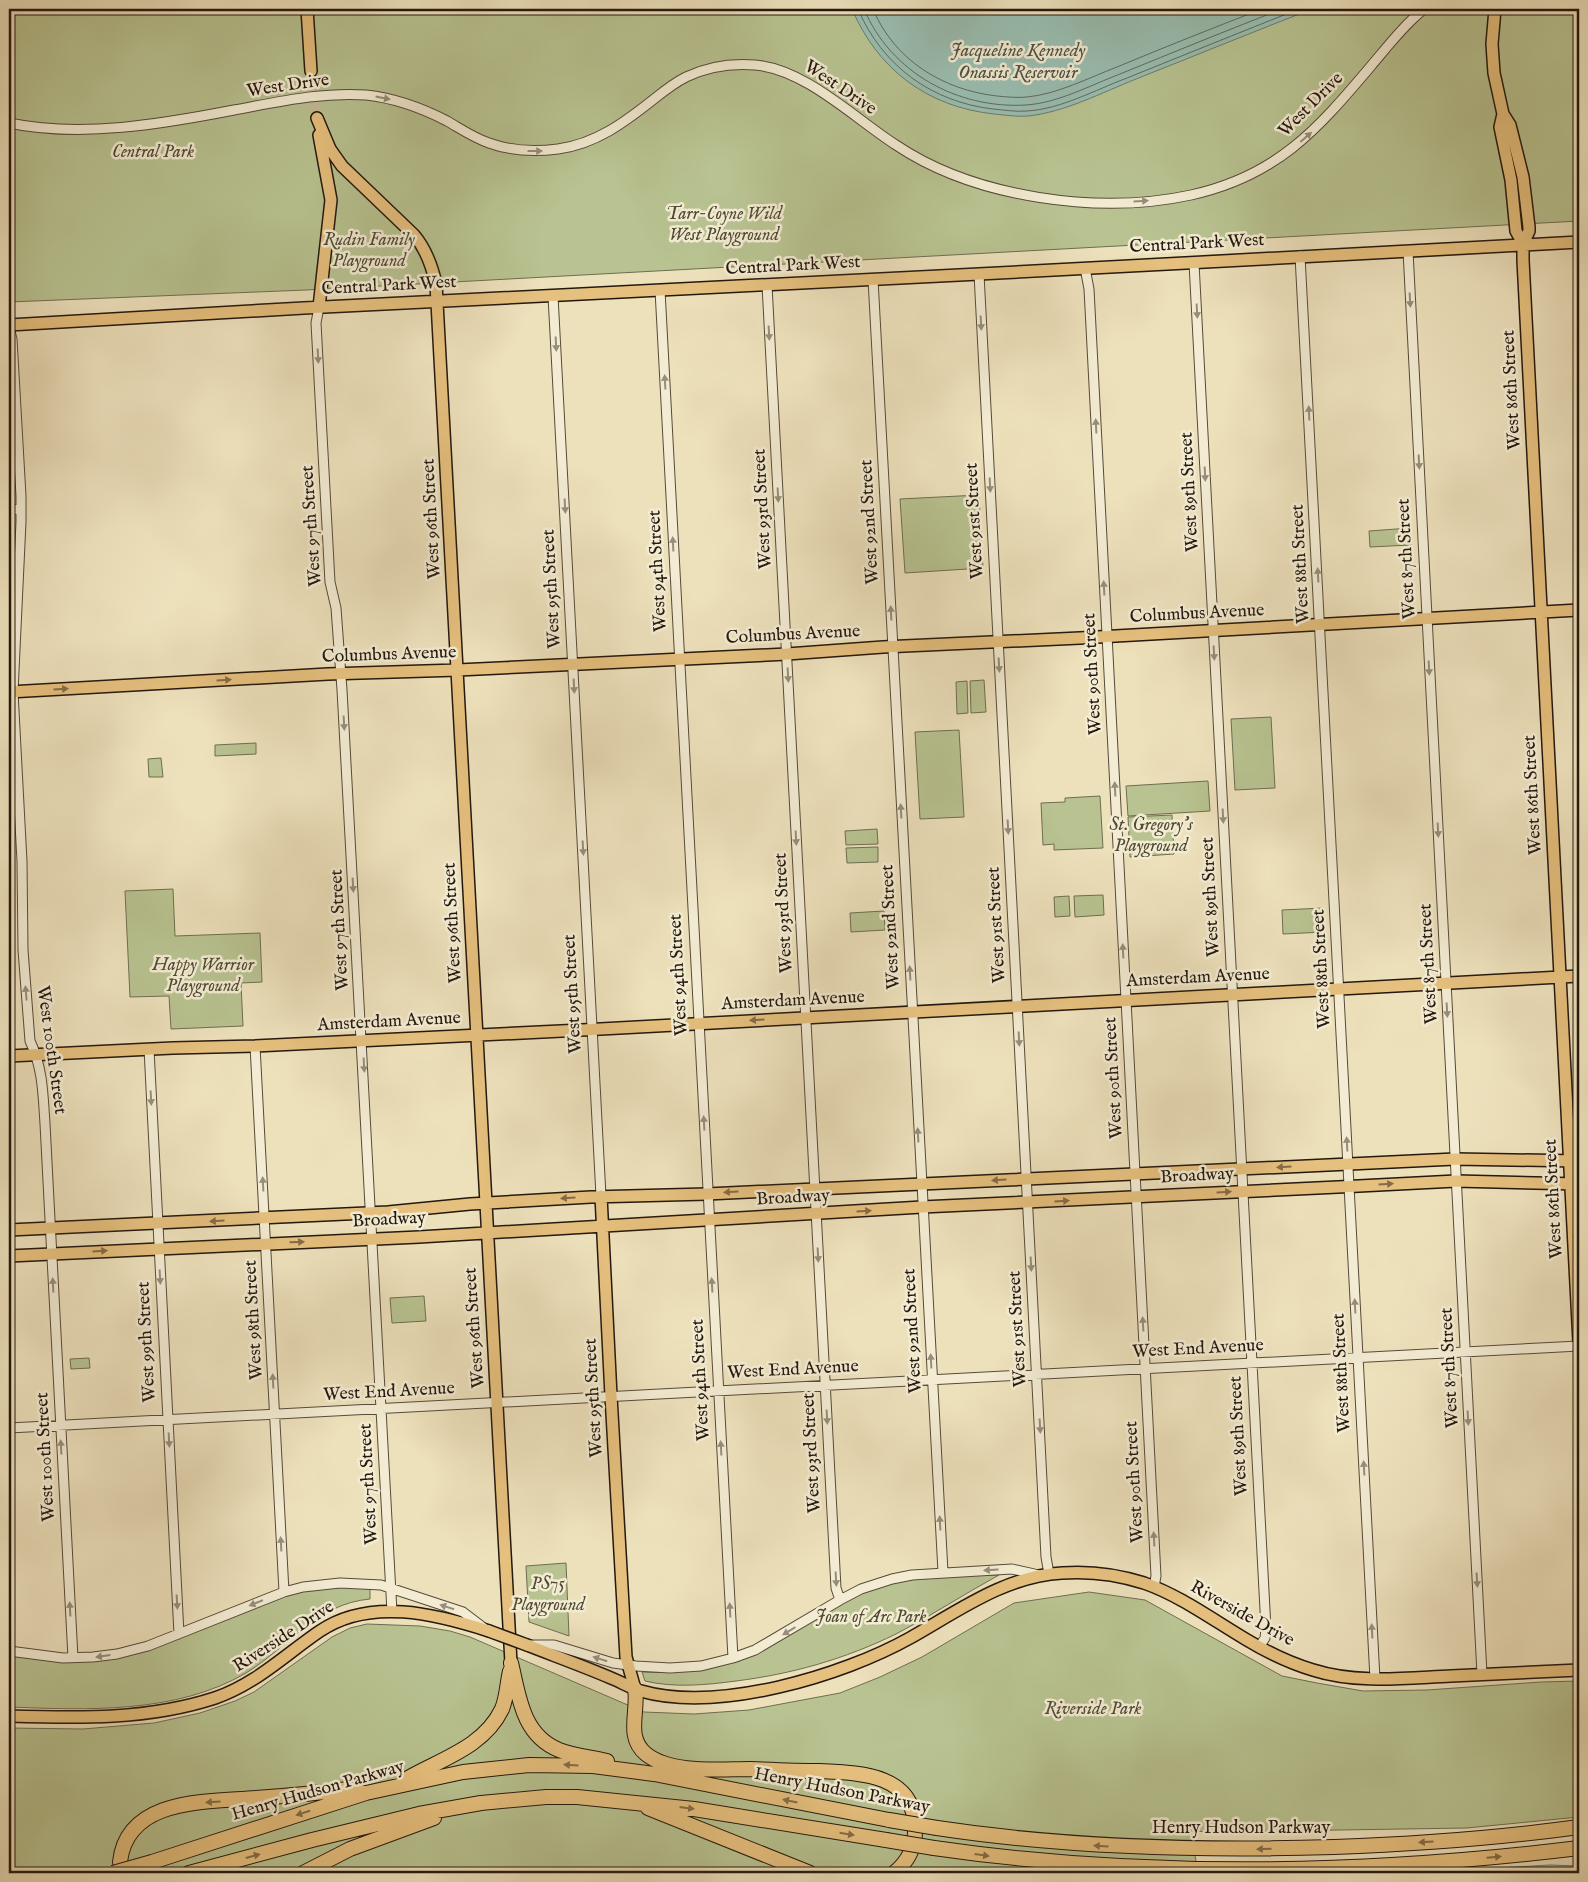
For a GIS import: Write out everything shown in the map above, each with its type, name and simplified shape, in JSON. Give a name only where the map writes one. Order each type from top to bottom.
[{"type":"highway","points":[[511,1663],[517,1694],[525,1718],[534,1732],[545,1742],[567,1752],[654,1774]]},
{"type":"highway","points":[[393,1787],[461,1750],[486,1732],[497,1717],[505,1700],[511,1663]]},
{"type":"highway","points":[[634,1689],[636,1702],[634,1728],[636,1739],[645,1752],[663,1763],[702,1769],[846,1773],[871,1776],[894,1786],[910,1803],[914,1816],[915,1831],[910,1853],[894,1873]]},
{"type":"highway","name":"Henry Hudson Parkway","points":[[117,1867],[152,1862],[366,1793],[481,1769],[529,1765],[585,1766],[654,1774],[889,1820],[999,1837],[1080,1845],[1228,1850],[1298,1848],[1408,1843],[1579,1828]]},
{"type":"highway","points":[[117,1867],[126,1840],[136,1827],[149,1817],[172,1807],[348,1789],[366,1793]]},
{"type":"highway","points":[[189,1873],[419,1814],[497,1801],[546,1797],[577,1797],[694,1809],[934,1848],[1062,1863],[1192,1869],[1288,1869],[1385,1865],[1506,1856],[1579,1848]]},
{"type":"highway","points":[[638,1804],[810,1873]]},
{"type":"highway","points":[[303,1873],[350,1849],[424,1822],[457,1807]]},
{"type":"main road","points":[[307,9],[311,71]]},
{"type":"main road","name":"West 86th Street","points":[[1495,9],[1492,44],[1493,64],[1503,114],[1500,127],[1511,180],[1516,231],[1523,244],[1561,977],[1575,1161],[1579,1344]]},
{"type":"main road","name":"West 96th Street","points":[[318,307],[331,200],[319,139],[317,114],[327,143],[338,160],[422,245],[433,271],[438,302],[486,1233],[511,1663]]},
{"type":"main road","name":"Central Park West","points":[[9,326],[318,307],[873,280],[1579,242]]},
{"type":"main road","name":"Columbus Avenue","points":[[11,692],[341,674],[787,654],[1579,610]]},
{"type":"main road","name":"Amsterdam Avenue","points":[[9,1056],[698,1024],[1017,1005],[1579,976]]},
{"type":"main road","name":"Broadway","points":[[9,1230],[371,1213],[485,1203],[601,1196],[708,1194],[1455,1159],[1575,1161]]},
{"type":"main road","name":"Broadway","points":[[9,1256],[372,1239],[922,1207],[1456,1181],[1575,1184]]},
{"type":"main road","name":"West 95th Street","points":[[601,1196],[611,1396],[628,1665],[634,1689]]},
{"type":"main road","name":"Riverside Drive","points":[[9,1716],[76,1718],[128,1716],[192,1705],[216,1698],[250,1682],[276,1665],[320,1631],[339,1620],[362,1613],[392,1612],[450,1619],[488,1631],[528,1645],[644,1692],[676,1696],[713,1696],[755,1692],[808,1680],[850,1666],[880,1653],[1009,1583],[1044,1574],[1076,1572],[1103,1574],[1129,1579],[1154,1587],[1181,1600],[1286,1661],[1335,1676],[1375,1679],[1579,1670]]},
{"type":"street","name":"West Drive","points":[[9,123],[51,129],[129,126],[192,118],[301,97],[358,95],[384,98],[415,106],[493,145],[524,150],[554,150],[582,144],[608,133],[673,85],[690,75],[721,66],[751,65],[771,68],[799,78],[902,149],[924,162],[967,180],[1032,196],[1092,202],[1145,200],[1180,197],[1220,187],[1276,160],[1320,125],[1404,27],[1424,9]]},
{"type":"street","name":"West 87th Street","points":[[1408,251],[1482,1674]]},
{"type":"street","name":"West 88th Street","points":[[1300,256],[1375,1679]]},
{"type":"street","name":"West 89th Street","points":[[1194,263],[1266,1628],[1263,1642],[1259,1647]]},
{"type":"street","name":"West 90th Street","points":[[1085,268],[1089,289],[1136,1174],[1156,1576],[1154,1587]]},
{"type":"street","name":"West 91st Street","points":[[979,274],[1037,1374],[1046,1557],[1044,1574]]},
{"type":"street","name":"West 92nd Street","points":[[873,280],[942,1572]]},
{"type":"street","name":"West 93rd Street","points":[[766,285],[836,1588],[840,1600]]},
{"type":"street","name":"West 94th Street","points":[[660,290],[733,1658]]},
{"type":"street","name":"West 95th Street","points":[[553,296],[601,1196]]},
{"type":"street","name":"West 97th Street","points":[[318,307],[316,323],[330,582],[336,608],[341,674],[392,1612]]},
{"type":"street","name":"West 100th Street","points":[[9,326],[12,339],[21,508],[11,692],[22,861],[23,950],[30,1041],[37,1055],[42,1074],[73,1658]]},
{"type":"street","points":[[9,510],[21,508]]},
{"type":"street","name":"West 98th Street","points":[[255,1046],[284,1592]]},
{"type":"street","name":"West 99th Street","points":[[149,1049],[179,1634]]},
{"type":"street","name":"West End Avenue","points":[[9,1428],[1465,1352],[1579,1344]]},
{"type":"street","name":"Riverside Drive","points":[[528,1645],[554,1644],[613,1663],[628,1665],[657,1668],[701,1666],[733,1658],[775,1640],[861,1589],[892,1579],[942,1572],[1012,1568],[1044,1574]]},
{"type":"street","name":"Riverside Drive","points":[[9,1651],[73,1658],[117,1654],[148,1646],[284,1592],[303,1587],[340,1583],[380,1585],[391,1588],[463,1612],[488,1631]]},
{"type":"green space","name":"Central Park","points":[[9,9],[1579,9],[1579,221],[306,290],[9,302]]},
{"type":"green space","points":[[979,495],[983,568],[905,573],[900,499]]},
{"type":"green space","points":[[1410,528],[1411,545],[1370,547],[1369,531]]},
{"type":"green space","points":[[984,680],[986,712],[971,713],[970,681]]},
{"type":"green space","points":[[967,681],[968,713],[957,714],[956,682]]},
{"type":"green space","points":[[1271,717],[1275,788],[1235,790],[1231,719]]},
{"type":"green space","points":[[959,730],[964,817],[920,819],[915,732]]},
{"type":"green space","points":[[256,743],[256,754],[215,756],[215,745]]},
{"type":"green space","points":[[161,758],[163,777],[149,777],[148,759]]},
{"type":"green space","points":[[1208,781],[1210,811],[1128,816],[1126,786]]},
{"type":"green space","points":[[1100,796],[1103,848],[1054,850],[1054,844],[1043,845],[1041,803],[1065,802],[1065,798]]},
{"type":"green space","name":"St. Gregory's Playground","points":[[1172,815],[1174,854],[1130,857],[1128,817]]},
{"type":"green space","points":[[877,829],[878,844],[846,845],[845,831]]},
{"type":"green space","points":[[878,847],[878,862],[847,863],[846,848]]},
{"type":"green space","name":"Happy Warrior Playground","points":[[173,889],[175,936],[260,933],[262,982],[241,983],[243,1026],[171,1029],[169,996],[130,997],[125,891]]},
{"type":"green space","points":[[1103,895],[1104,915],[1075,917],[1074,896]]},
{"type":"green space","points":[[1069,896],[1070,916],[1055,917],[1054,897]]},
{"type":"green space","points":[[1323,908],[1324,932],[1283,934],[1282,910]]},
{"type":"green space","points":[[884,911],[885,930],[851,932],[850,913]]},
{"type":"green space","points":[[424,1296],[426,1321],[392,1323],[390,1298]]},
{"type":"green space","points":[[89,1358],[90,1368],[71,1369],[70,1359]]},
{"type":"green space","name":"PS75 Playground","points":[[566,1563],[569,1636],[529,1622],[526,1566]]},
{"type":"green space","name":"Joan of Arc Park","points":[[999,1575],[922,1620],[877,1643],[838,1658],[798,1670],[757,1678],[690,1685],[667,1685],[645,1681],[642,1672],[690,1670],[755,1654],[837,1605],[880,1586],[913,1579]]},
{"type":"green space","points":[[339,1587],[370,1589],[370,1599],[334,1609],[319,1617],[262,1662],[246,1673],[219,1686],[161,1703],[69,1709],[9,1707],[9,1653],[60,1662],[90,1661],[299,1591]]},
{"type":"green space","name":"Riverside Park","points":[[1089,1592],[1145,1600],[1282,1676],[1317,1683],[1363,1691],[1427,1690],[1579,1681],[1579,1817],[1467,1828],[1191,1831],[1198,1873],[9,1873],[9,1728],[83,1729],[154,1723],[200,1713],[235,1701],[254,1692],[332,1637],[350,1628],[367,1624],[420,1626],[450,1631],[470,1637],[644,1712],[694,1714],[749,1710],[840,1693],[922,1657],[1014,1603]]},
{"type":"water","name":"Jacqueline Kennedy Onassis Reservoir","points":[[852,9],[1312,9],[1069,106],[1042,114],[1020,116],[970,110],[927,94],[908,82],[876,50],[863,31]]},
{"type":"water","points":[[1550,1865],[1579,1866],[1579,1873],[1411,1873]]},
{"type":"tunnel","points":[[311,71],[316,111]]},
{"type":"park label","name":"Tarr-Coyne Wild West Playground","points":[[724,224]]},
{"type":"park label","name":"Rudin Family Playground","points":[[369,250]]}]
